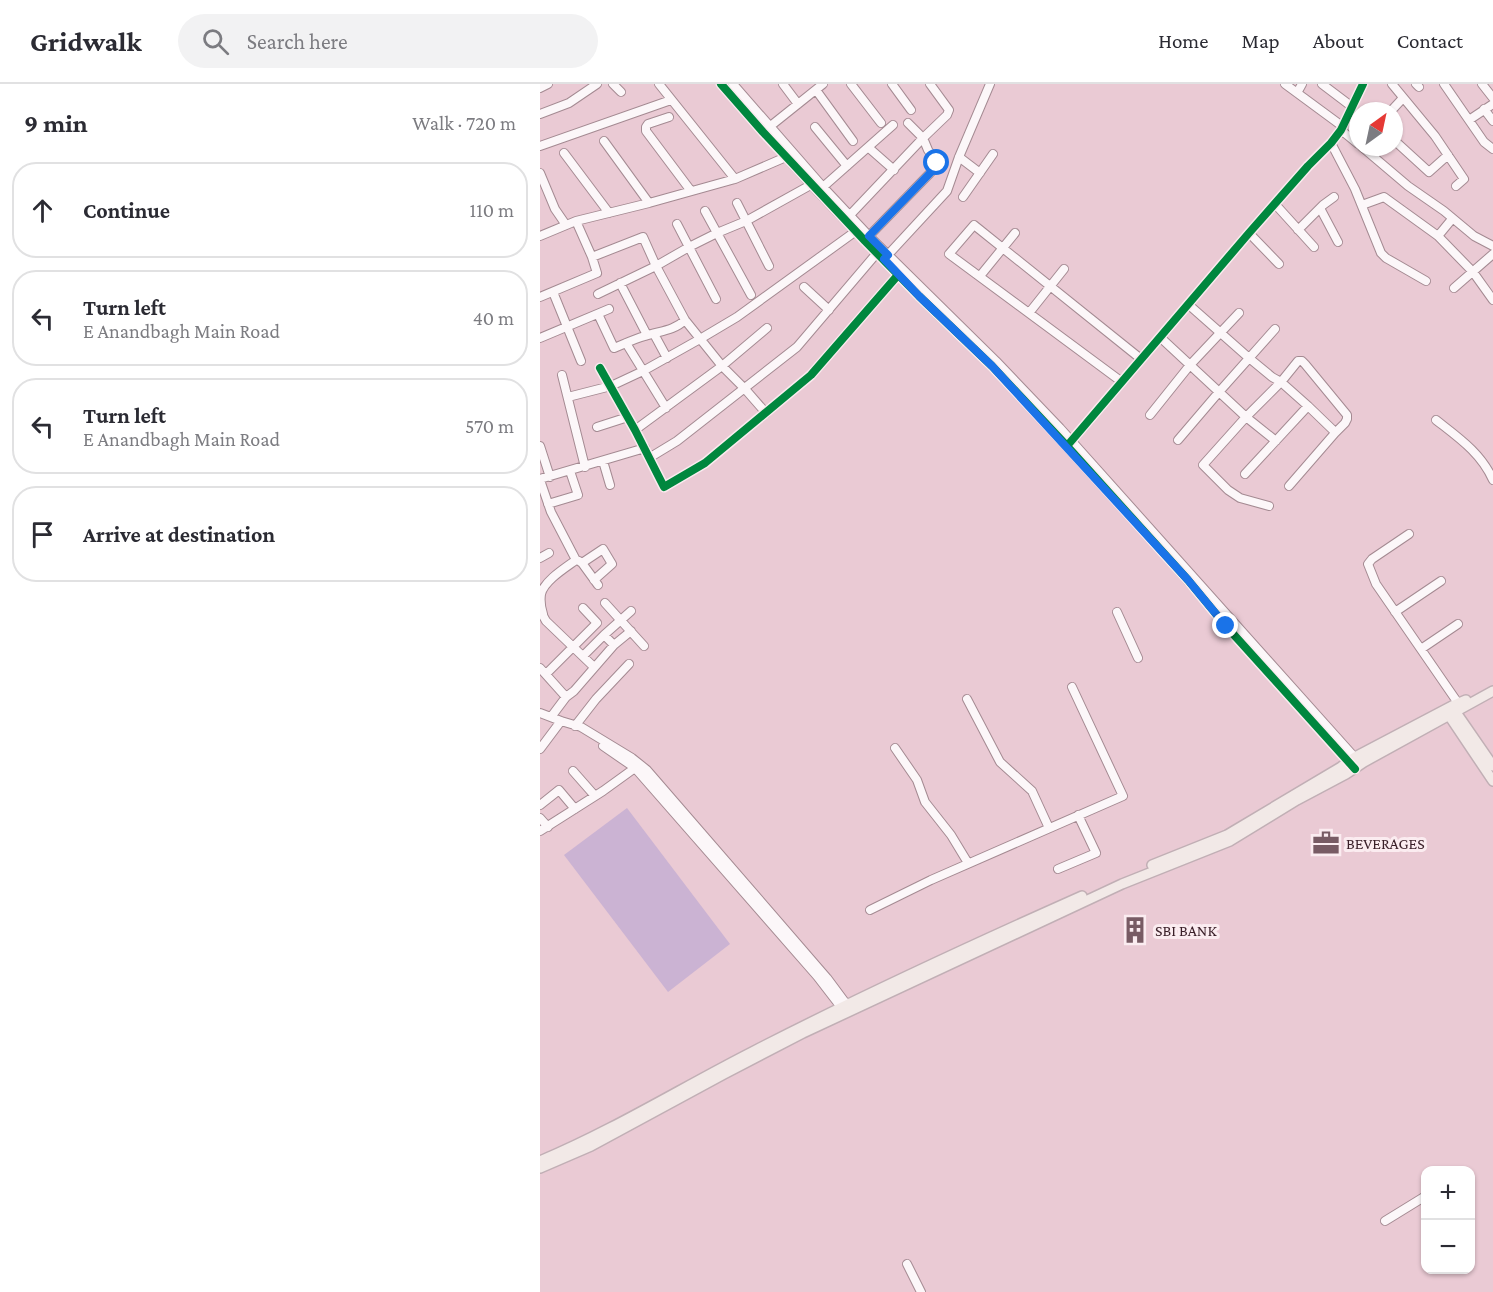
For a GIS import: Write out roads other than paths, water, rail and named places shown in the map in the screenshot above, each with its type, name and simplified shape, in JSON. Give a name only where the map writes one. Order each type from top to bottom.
[{"type":"main road","points":[[540,1161],[612,1131],[721,1068],[800,1027],[846,1009],[1174,855],[1227,835],[1493,684]]},
{"type":"main road","points":[[1452,709],[1493,691]]},
{"type":"main road","points":[[1452,709],[1493,766]]},
{"type":"main road","points":[[1452,709],[1493,781]]},
{"type":"main road","points":[[540,1168],[599,1137]]},
{"type":"street","points":[[540,88],[548,84]]},
{"type":"street","points":[[540,114],[569,104],[597,84]]},
{"type":"street","points":[[613,84],[621,92]]},
{"type":"street","points":[[659,84],[735,179]]},
{"type":"street","points":[[721,84],[786,157],[850,215],[898,274],[1070,444]]},
{"type":"street","points":[[733,84],[856,231],[996,361],[1226,626],[1355,763]]},
{"type":"street","points":[[783,84],[798,104]]},
{"type":"street","points":[[763,132],[823,84]]},
{"type":"street","points":[[851,84],[881,123]]},
{"type":"street","points":[[892,84],[911,110]]},
{"type":"street","points":[[850,215],[947,115],[949,110],[930,84]]},
{"type":"street","points":[[649,458],[677,441],[797,347],[829,310],[947,191],[990,84]]},
{"type":"street","points":[[1285,84],[1349,136]]},
{"type":"street","points":[[1296,93],[1302,84]]},
{"type":"street","points":[[1322,84],[1349,104]]},
{"type":"street","points":[[1353,102],[1363,84]]},
{"type":"street","points":[[1392,84],[1435,136],[1464,178],[1456,186]]},
{"type":"street","points":[[1444,84],[1484,142],[1493,149]]},
{"type":"street","points":[[1482,84],[1493,98]]},
{"type":"street","points":[[816,90],[853,141]]},
{"type":"street","points":[[1399,102],[1403,98]]},
{"type":"street","points":[[540,146],[671,100]]},
{"type":"street","points":[[1469,120],[1493,104]]},
{"type":"street","points":[[1484,109],[1493,121]]},
{"type":"street","points":[[1070,444],[1249,233],[1331,143],[1349,110]]},
{"type":"street","points":[[669,117],[648,124],[646,131],[691,191]]},
{"type":"street","points":[[869,236],[935,168],[937,163],[923,138],[908,123]]},
{"type":"street","points":[[598,294],[818,184],[847,166],[893,125]]},
{"type":"street","points":[[815,127],[847,166]]},
{"type":"street","points":[[604,141],[649,203]]},
{"type":"street","points":[[1331,143],[1362,205],[1381,253],[1426,281]]},
{"type":"street","points":[[868,148],[894,170]]},
{"type":"street","points":[[1403,148],[1429,172],[1448,155]]},
{"type":"street","points":[[564,153],[609,213]]},
{"type":"street","points":[[963,197],[993,154]]},
{"type":"street","points":[[1373,156],[1474,236],[1493,246]]},
{"type":"street","points":[[540,236],[576,221],[735,179],[786,157]]},
{"type":"street","points":[[959,157],[980,173]]},
{"type":"street","points":[[540,173],[544,193],[566,225]]},
{"type":"street","points":[[1298,230],[1334,197]]},
{"type":"street","points":[[1362,205],[1384,197],[1438,236],[1473,272],[1493,300]]},
{"type":"street","points":[[737,203],[770,266]]},
{"type":"street","points":[[1275,204],[1314,247]]},
{"type":"street","points":[[1320,208],[1338,242]]},
{"type":"street","points":[[705,211],[751,295]]},
{"type":"street","points":[[1438,236],[1452,219]]},
{"type":"street","points":[[540,297],[597,273],[576,221]]},
{"type":"street","points":[[677,224],[716,299]]},
{"type":"street","points":[[1122,382],[950,254],[974,225],[1141,358]]},
{"type":"street","points":[[568,398],[611,386],[643,371],[738,317],[856,231]]},
{"type":"street","points":[[980,276],[1015,233]]},
{"type":"street","points":[[1249,233],[1279,264]]},
{"type":"street","points":[[592,257],[643,237],[685,320],[722,366],[766,413]]},
{"type":"street","points":[[1454,288],[1493,256]]},
{"type":"street","points":[[1029,313],[1064,269]]},
{"type":"street","points":[[600,368],[636,430],[664,487],[705,463],[811,375],[898,274]]},
{"type":"street","points":[[620,283],[667,358]]},
{"type":"street","points":[[804,287],[829,310]]},
{"type":"street","points":[[553,292],[581,361]]},
{"type":"street","points":[[1189,305],[1249,358],[1281,382],[1335,432]]},
{"type":"street","points":[[540,338],[609,309]]},
{"type":"street","points":[[1150,415],[1190,365],[1239,313]]},
{"type":"street","points":[[598,314],[614,348],[680,325],[685,320]]},
{"type":"street","points":[[636,430],[722,366],[767,328]]},
{"type":"street","points":[[1178,440],[1275,329]]},
{"type":"street","points":[[1161,338],[1246,417],[1276,441]]},
{"type":"street","points":[[626,343],[666,408]]},
{"type":"street","points":[[1269,506],[1240,498],[1228,490],[1203,465],[1298,361],[1302,361],[1347,415],[1347,418],[1289,486]]},
{"type":"street","points":[[562,375],[585,467]]},
{"type":"street","points":[[1245,474],[1308,406]]},
{"type":"street","points":[[597,427],[628,417]]},
{"type":"street","points":[[1436,420],[1475,452],[1486,465],[1493,480]]},
{"type":"street","points":[[540,446],[550,477]]},
{"type":"street","points":[[540,630],[543,615],[541,598],[544,588],[558,574],[579,561],[603,549],[612,564],[596,583],[579,561],[548,504],[540,479],[645,448]]},
{"type":"street","points":[[603,461],[609,485]]},
{"type":"street","points":[[548,504],[578,495],[570,471]]},
{"type":"street","points":[[1409,534],[1368,564],[1376,584],[1422,649],[1452,709]]},
{"type":"street","points":[[540,558],[549,553]]},
{"type":"street","points":[[1395,612],[1441,581]]},
{"type":"street","points":[[605,603],[644,646]]},
{"type":"street","points":[[566,697],[543,671],[573,647],[597,623],[583,608]]},
{"type":"street","points":[[583,656],[631,610]]},
{"type":"street","points":[[1117,612],[1138,658]]},
{"type":"street","points":[[543,615],[594,667]]},
{"type":"street","points":[[1422,649],[1458,624]]},
{"type":"street","points":[[552,717],[566,697],[574,691],[614,645],[631,631]]},
{"type":"street","points":[[604,635],[614,645]]},
{"type":"street","points":[[575,726],[596,699],[629,664]]},
{"type":"street","points":[[870,910],[931,880],[1123,795],[1072,687]]},
{"type":"street","points":[[967,699],[1000,762],[1032,791],[1049,828]]},
{"type":"street","points":[[540,713],[575,726],[579,731],[638,766],[733,874],[846,1009]]},
{"type":"street","points":[[540,749],[561,722]]},
{"type":"street","points":[[896,748],[916,780],[924,802],[951,835],[968,864]]},
{"type":"street","points":[[540,818],[544,829],[638,766]]},
{"type":"street","points":[[573,771],[596,796]]},
{"type":"street","points":[[540,806],[559,790],[576,809]]},
{"type":"street","points":[[1058,869],[1096,853],[1078,815]]},
{"type":"street","points":[[1385,1221],[1421,1199]]},
{"type":"street","points":[[907,1264],[921,1292]]},
{"type":"place","name":"BEVERAGES","points":[[1326,843]]},
{"type":"place","name":"SBI BANK","points":[[1135,930]]}]
